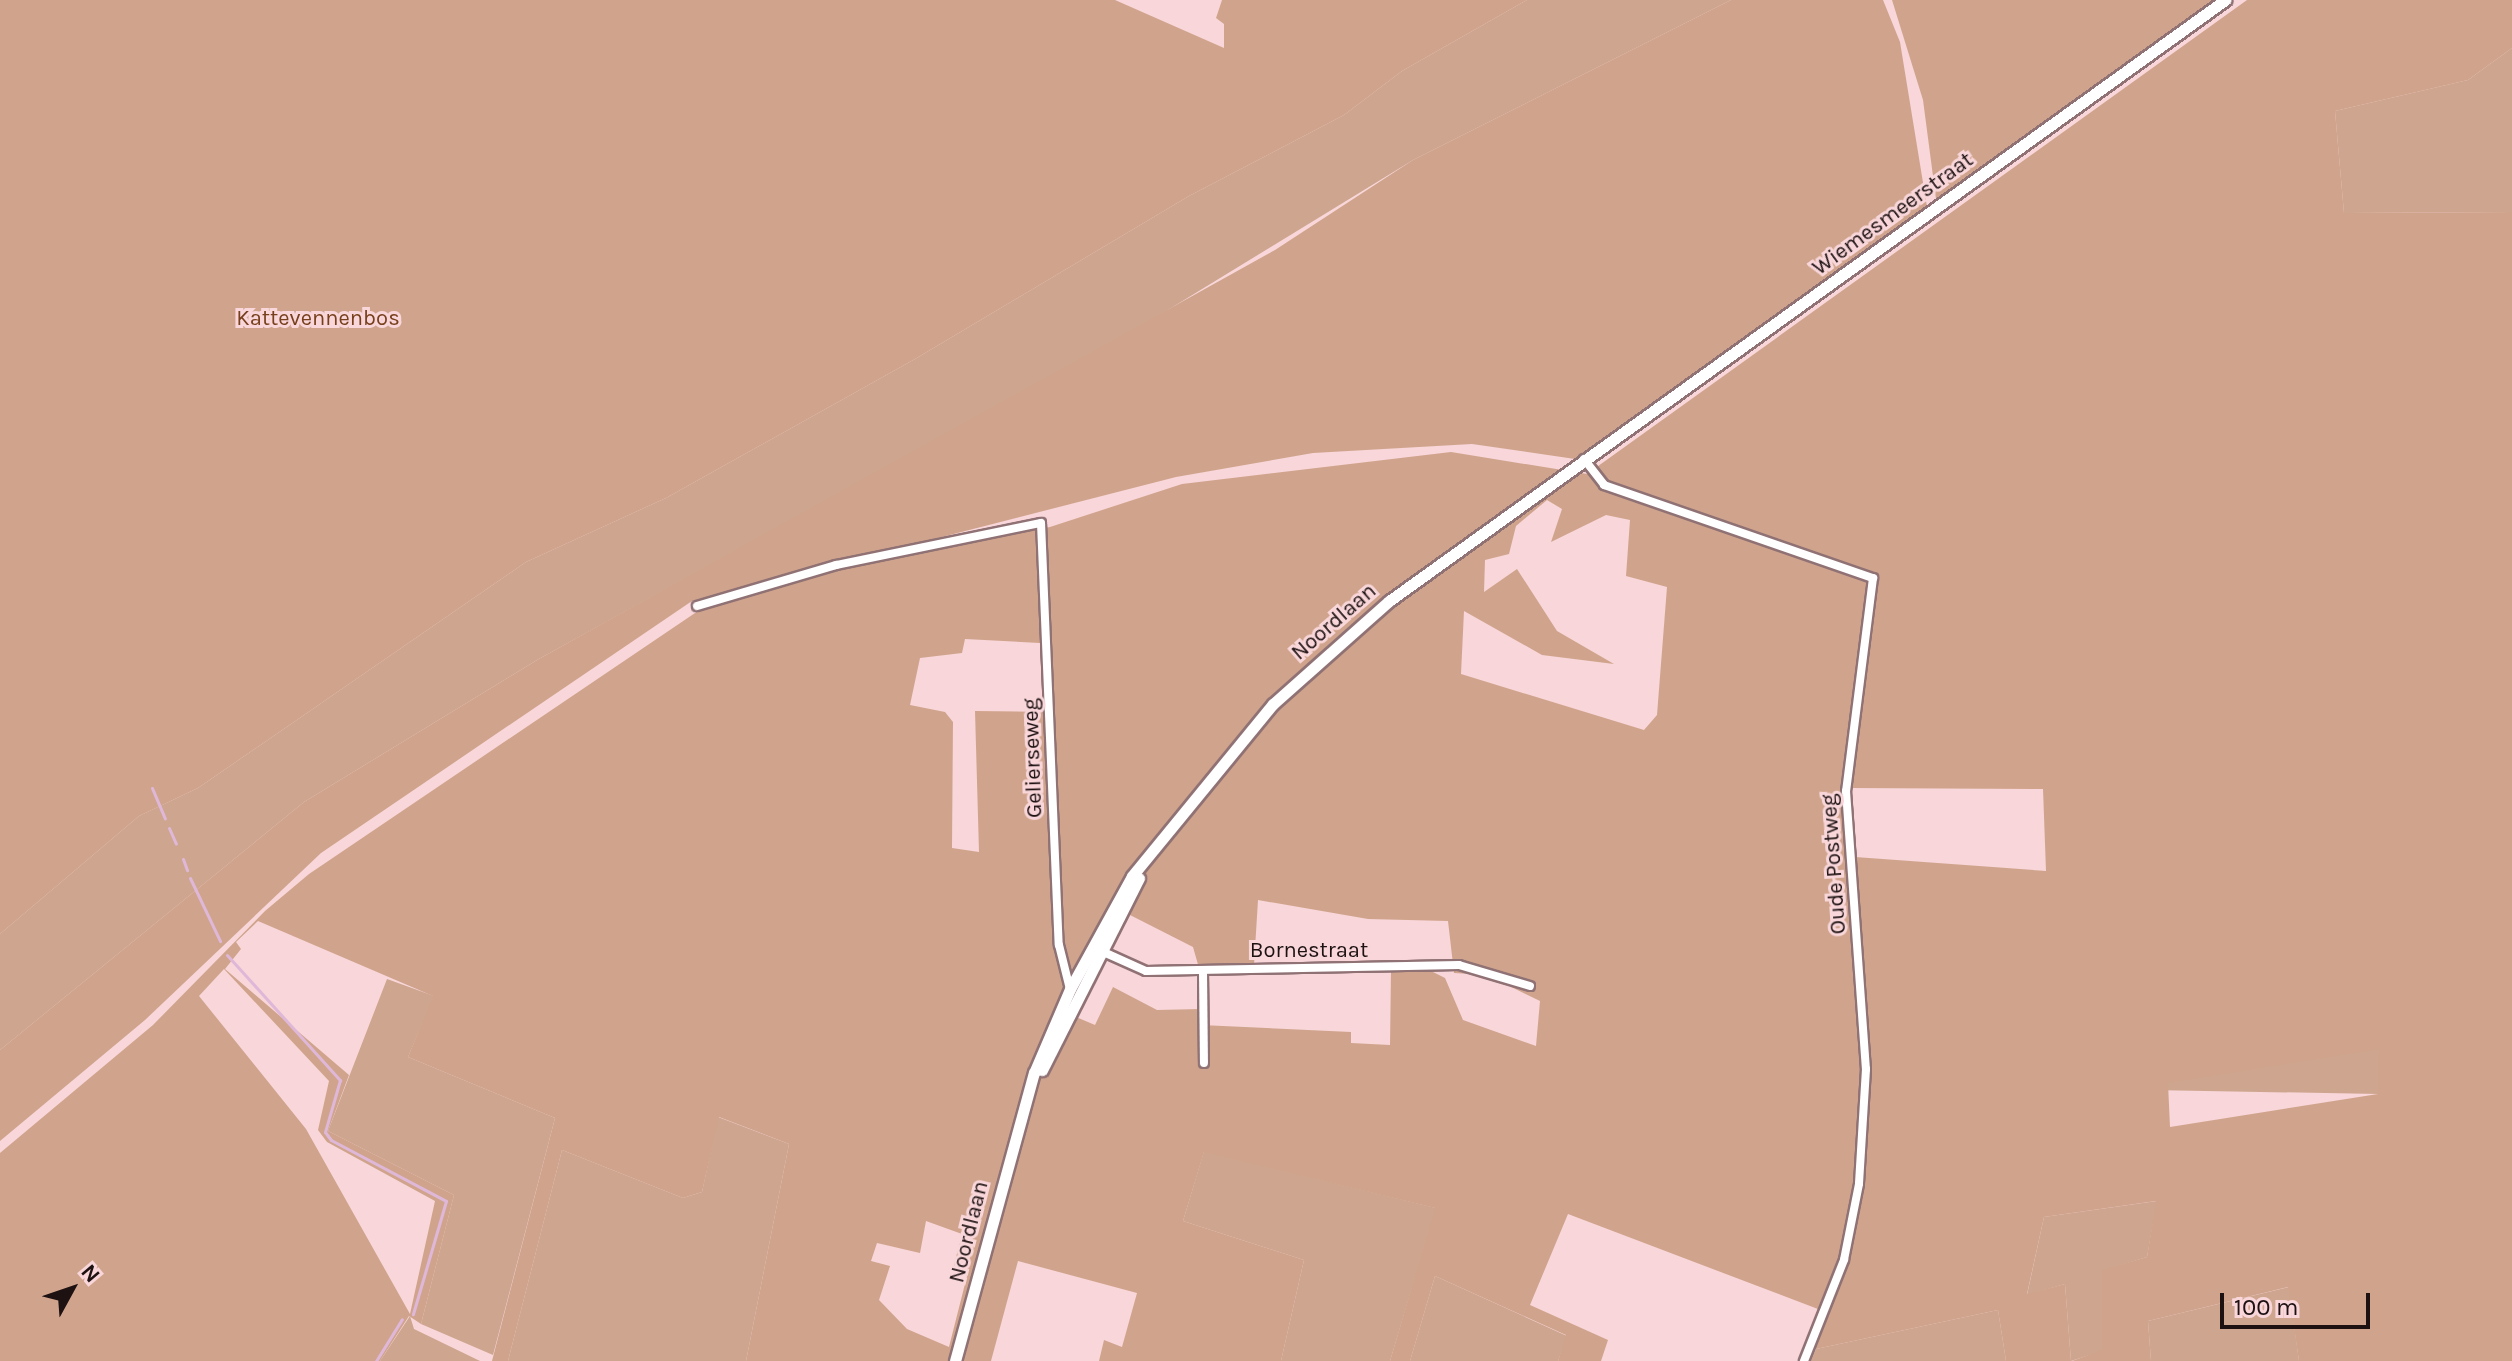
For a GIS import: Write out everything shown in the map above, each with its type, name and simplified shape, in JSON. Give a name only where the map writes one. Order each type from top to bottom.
[{"type":"main road","name":"Wiemesmeerstraat","points":[[1584,459],[2225,0]]},
{"type":"main road","name":"Noordlaan","points":[[955,1361],[1023,1113],[1070,989],[1091,946],[1149,856],[1231,749],[1313,665],[1584,459]]},
{"type":"main road","name":"Noordlaan","points":[[1023,1113],[1105,953],[1149,856]]},
{"type":"street","name":"Oude Postweg","points":[[1584,459],[1604,485],[1873,578],[1846,791],[1866,1069],[1859,1184],[1844,1260],[1804,1361]]},
{"type":"street","name":"Gelierseweg","points":[[697,606],[836,565],[1041,523],[1059,945],[1070,989]]},
{"type":"street","name":"Bornestraat","points":[[1091,946],[1146,971],[1459,965],[1530,986]]},
{"type":"street","points":[[1203,972],[1204,1063]]},
{"type":"shaded area","points":[[1527,0],[1731,0],[1413,160],[1122,338],[537,660],[304,802],[0,1050],[0,934],[139,816],[198,788],[526,562],[666,498],[915,359],[1189,196],[1344,115],[1402,71]]},
{"type":"shaded area","points":[[2512,48],[2512,212],[2344,213],[2335,111],[2468,80]]},
{"type":"shaded area","points":[[387,979],[434,996],[408,1057],[555,1118],[493,1355],[421,1324],[454,1195],[328,1131]]},
{"type":"shaded area","points":[[2165,1045],[2380,1049],[2379,1094],[2164,1090]]},
{"type":"shaded area","points":[[718,1117],[789,1144],[746,1361],[508,1361],[562,1150],[683,1198],[702,1192]]},
{"type":"shaded area","points":[[1204,1151],[1436,1208],[1390,1361],[1281,1361],[1304,1260],[1183,1221]]},
{"type":"shaded area","points":[[2157,1201],[2147,1257],[2102,1271],[2102,1351],[2071,1361],[2065,1284],[2027,1295],[2044,1217]]},
{"type":"shaded area","points":[[1435,1276],[1567,1336],[1558,1361],[1410,1361]]},
{"type":"shaded area","points":[[2289,1287],[2299,1361],[2151,1361],[2148,1321]]},
{"type":"shaded area","points":[[1998,1310],[2006,1361],[1811,1361],[1816,1349]]},
{"type":"shaded area","points":[[410,1316],[414,1329],[480,1361],[380,1361]]},
{"type":"green space","name":"Kattevennenbos","points":[[0,0],[1115,0],[1224,48],[1224,24],[1216,18],[1222,0],[1527,0],[1402,71],[1344,115],[1189,196],[915,359],[666,498],[526,562],[198,788],[139,816],[0,934]]},
{"type":"green space","points":[[1731,0],[1883,0],[1900,42],[1927,207],[1575,459],[1472,444],[1313,453],[1176,477],[692,601],[321,853],[145,1020],[0,1141],[0,1050],[304,802],[537,660],[1275,250],[1413,160]]},
{"type":"green space","points":[[1892,0],[2213,0],[1936,199],[1923,100]]},
{"type":"green space","points":[[2247,0],[2512,0],[2512,48],[2468,80],[2335,111],[2344,213],[2512,212],[2512,1361],[2299,1361],[2288,1287],[2148,1321],[2151,1361],[2072,1361],[2102,1350],[2102,1270],[2147,1257],[2156,1201],[2044,1217],[2027,1294],[2065,1284],[2071,1361],[2006,1361],[1998,1310],[1816,1349],[1805,1343],[1818,1309],[1568,1214],[1530,1305],[1608,1340],[1601,1361],[1558,1361],[1566,1335],[1435,1276],[1410,1361],[1390,1361],[1435,1208],[1204,1152],[1183,1221],[1304,1260],[1281,1361],[1099,1361],[1104,1340],[1122,1347],[1137,1293],[1018,1261],[991,1361],[746,1361],[789,1144],[719,1117],[702,1192],[683,1198],[562,1150],[508,1361],[492,1361],[555,1118],[408,1057],[433,996],[258,921],[236,942],[241,949],[225,969],[349,1075],[328,1131],[454,1195],[421,1324],[409,1316],[380,1361],[0,1361],[0,1153],[153,1025],[265,911],[309,874],[698,611],[840,569],[1050,527],[1182,484],[1451,452],[1587,474]],"holes":[[[1547,500],[1562,509],[1551,542],[1606,515],[1630,520],[1626,576],[1667,587],[1657,715],[1644,730],[1461,674],[1464,611],[1542,655],[1614,664],[1557,631],[1517,569],[1484,592],[1485,560],[1509,554],[1516,526]],[[965,639],[1040,643],[1044,712],[975,711],[979,852],[952,848],[953,722],[945,712],[910,705],[920,658],[962,653]],[[1850,788],[2043,789],[2046,871],[1855,857]],[[1258,900],[1368,919],[1448,921],[1454,973],[1487,975],[1540,1001],[1536,1046],[1463,1020],[1445,978],[1427,969],[1391,971],[1390,1045],[1351,1043],[1351,1032],[1201,1025],[1201,1009],[1157,1010],[1113,987],[1095,1025],[1076,1017],[1130,915],[1193,947],[1199,968],[1254,965]],[[224,969],[329,1081],[318,1130],[327,1142],[435,1201],[410,1314],[306,1129],[199,996]],[[2379,1049],[2378,1094],[2170,1127],[2168,1083]],[[926,1221],[962,1234],[953,1269],[967,1276],[949,1347],[907,1329],[879,1300],[890,1266],[871,1261],[877,1243],[920,1253]]]},
{"type":"waterway","points":[[152,788],[165,818]]},
{"type":"waterway","points":[[169,828],[176,844]]},
{"type":"waterway","points":[[183,859],[187,870]]},
{"type":"waterway","points":[[190,878],[220,941]]},
{"type":"waterway","points":[[227,955],[340,1080],[325,1132],[331,1140],[446,1201],[413,1314]]},
{"type":"waterway","points":[[376,1361],[402,1319]]}]
